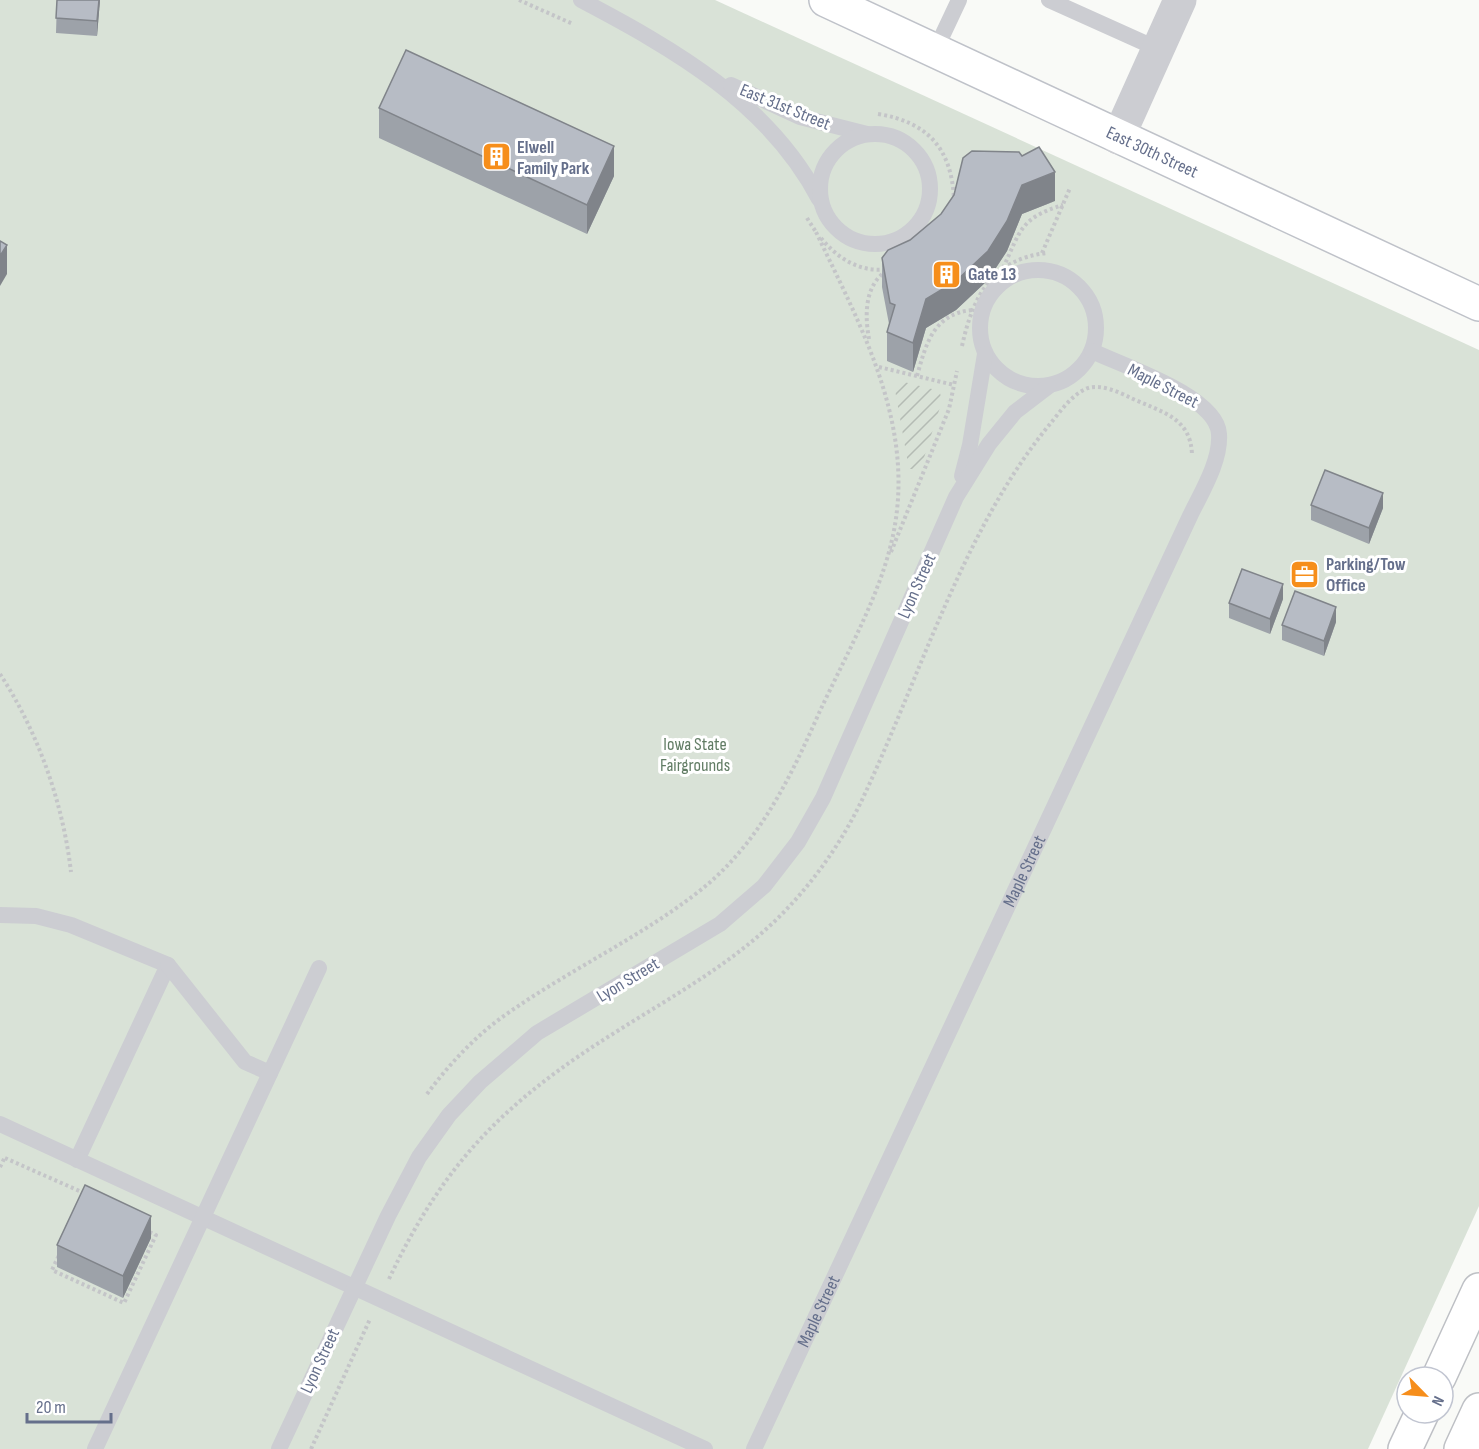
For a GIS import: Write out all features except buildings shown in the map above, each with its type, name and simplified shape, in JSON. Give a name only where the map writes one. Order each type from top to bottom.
[{"type":"main road","name":"East 30th Street","points":[[826,0],[1118,138],[1479,304]]},
{"type":"main road","points":[[1445,1365],[1479,1290]]},
{"type":"main road","points":[[1461,1449],[1479,1410]]},
{"type":"main road","points":[[1405,1449],[1416,1425]]},
{"type":"street","points":[[1118,138],[1180,0]]},
{"type":"lane","name":"East 31st Street","points":[[581,0],[669,49],[705,73],[755,113],[804,169],[828,219],[840,233],[856,242],[875,245],[892,242],[909,234],[921,220],[929,203],[931,185],[927,167],[917,152],[903,140],[885,134],[867,134],[800,117],[705,73]]},
{"type":"lane","points":[[935,51],[959,0]]},
{"type":"lane","points":[[1049,0],[1158,49]]},
{"type":"lane","name":"East 31st Street","points":[[821,202],[820,184],[824,166],[835,151],[850,140],[867,134]]},
{"type":"lane","points":[[956,497],[989,444],[1016,412],[1049,386],[1066,380],[1081,368],[1092,351],[1096,333],[1095,313],[1086,295],[1073,281],[1056,272],[1037,269],[1017,273],[1000,283],[988,298],[981,315],[979,335],[985,354],[996,370],[1011,381],[1029,386],[1049,386]]},
{"type":"lane","name":"Maple Street","points":[[754,1449],[1180,538],[1218,450],[1220,432],[1203,405],[1092,351]]},
{"type":"lane","points":[[956,497],[970,445],[985,354]]},
{"type":"lane","name":"Lyon Street","points":[[279,1449],[419,1157],[449,1115],[480,1082],[537,1033],[720,924],[764,886],[798,842],[823,798],[956,497]]},
{"type":"lane","points":[[0,915],[36,915],[71,925],[168,965],[245,1062],[270,1073]]},
{"type":"lane","points":[[77,1160],[168,965]]},
{"type":"lane","points":[[95,1449],[319,968]]},
{"type":"lane","points":[[0,1124],[705,1449]]},
{"type":"path","points":[[988,274],[1012,262],[1044,254],[1070,188]]},
{"type":"path","points":[[955,198],[962,200]]},
{"type":"path","points":[[962,348],[972,309],[988,274],[1019,229],[1031,217],[1063,205]]},
{"type":"path","points":[[816,232],[870,346],[889,408],[897,476],[891,544],[878,583]]},
{"type":"path","points":[[870,346],[866,322],[867,301],[879,276],[891,268]]},
{"type":"path","points":[[916,376],[934,326],[960,311],[972,309]]},
{"type":"path","points":[[878,366],[954,385]]},
{"type":"path","points":[[427,1094],[472,1042],[510,1011],[664,916],[723,872],[760,828],[781,796],[878,583],[949,410],[958,367]]},
{"type":"path","points":[[0,674],[28,723],[47,770],[64,827],[71,872]]},
{"type":"path","points":[[5,1158],[92,1196]]},
{"type":"path","points":[[84,1202],[120,1219],[156,1235],[124,1303],[52,1270],[84,1202]]},
{"type":"path","points":[[120,1219],[124,1211]]},
{"type":"green space","name":"Iowa State Fairgrounds","points":[[0,0],[715,0],[1479,350],[1479,1206],[1406,1365],[1395,1365],[1395,1390],[1368,1449],[0,1449]]},
{"type":"green space","points":[[900,381],[936,390],[940,393],[942,401],[919,469],[909,469],[895,390],[895,385]]},
{"type":"place","name":"Elwell Family Park","points":[[496,157]]},
{"type":"place","name":"Gate 13","points":[[947,274]]},
{"type":"place","name":"Parking/Tow Office","points":[[1305,574]]}]
